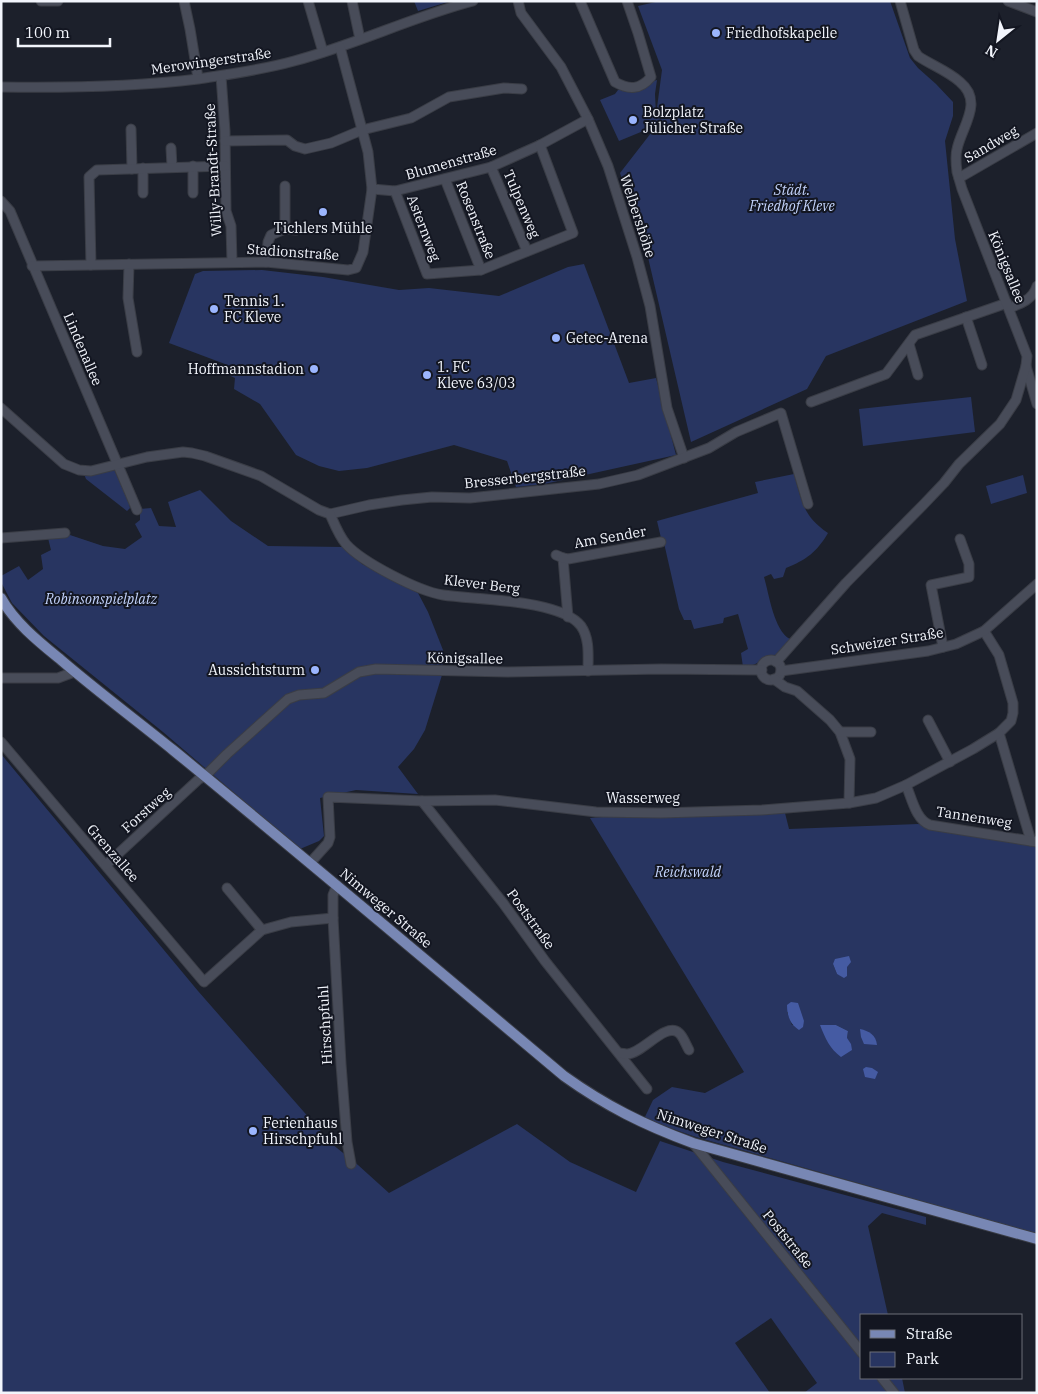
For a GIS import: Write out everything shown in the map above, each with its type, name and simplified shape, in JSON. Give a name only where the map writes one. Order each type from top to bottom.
[{"type":"main road","name":"Nimweger Straße","points":[[1,598],[21,624],[74,672],[205,776],[570,1080],[597,1098],[638,1121],[693,1143],[1037,1239]]},
{"type":"street","points":[[41,1],[58,1]]},
{"type":"street","points":[[184,1],[198,78]]},
{"type":"street","points":[[308,1],[323,52]]},
{"type":"street","name":"Merowingerstraße","points":[[1,87],[72,88],[140,84],[221,76],[267,68],[340,47],[446,8],[473,1]]},
{"type":"street","name":"Welbershöhe","points":[[518,1],[521,12],[561,67],[588,119],[608,166],[637,256],[650,306],[667,408],[684,458]]},
{"type":"street","points":[[580,1],[615,82],[628,88],[634,88],[647,82],[651,77],[627,1]]},
{"type":"street","name":"Königsallee","points":[[205,776],[288,699],[299,695],[324,693],[359,672],[376,669],[489,672],[661,669],[762,670],[762,667],[768,661],[776,662],[846,583],[944,483],[959,464],[1000,424],[1016,400],[1027,356],[959,178],[956,151],[970,114],[972,105],[971,95],[959,80],[918,56],[914,50],[900,1]]},
{"type":"street","points":[[1008,1],[1037,12]]},
{"type":"street","points":[[355,2],[360,39]]},
{"type":"street","name":"Stadionstraße","points":[[32,266],[266,262],[348,270],[356,268],[363,252],[372,189],[368,152],[340,47]]},
{"type":"street","name":"Willy-Brandt-Straße","points":[[221,76],[225,141],[226,212],[231,226],[232,262]]},
{"type":"street","points":[[225,141],[286,140],[294,146],[306,149],[332,143],[362,130],[411,118],[449,97],[504,88],[522,89]]},
{"type":"street","name":"Blumenstraße","points":[[372,189],[396,191],[491,167],[540,145],[588,119]]},
{"type":"street","points":[[132,129],[132,168]]},
{"type":"street","name":"Sandweg","points":[[959,178],[1037,133]]},
{"type":"street","points":[[481,270],[573,233],[540,145]]},
{"type":"street","points":[[171,148],[172,167]]},
{"type":"street","points":[[193,166],[193,192]]},
{"type":"street","points":[[91,265],[89,177],[97,170],[225,166]]},
{"type":"street","name":"Tulpenweg","points":[[491,167],[527,251]]},
{"type":"street","points":[[143,168],[144,193]]},
{"type":"street","name":"Rosenstraße","points":[[445,179],[481,270]]},
{"type":"street","points":[[285,186],[285,229]]},
{"type":"street","name":"Asternweg","points":[[396,191],[427,274],[481,270]]},
{"type":"street","name":"Lindenallee","points":[[1,201],[10,212],[137,510]]},
{"type":"street","points":[[266,262],[268,242],[271,235],[285,229],[296,230]]},
{"type":"street","points":[[129,264],[128,298],[137,352]]},
{"type":"street","points":[[811,402],[886,374],[915,335],[966,317],[1021,304],[1030,298],[1037,286]]},
{"type":"street","points":[[966,317],[982,365]]},
{"type":"street","points":[[908,344],[918,375]]},
{"type":"street","points":[[1026,366],[1037,404]]},
{"type":"street","points":[[1,408],[64,464],[74,468],[96,470],[118,463],[184,452],[205,456],[261,476],[319,510],[330,514]]},
{"type":"street","name":"Bresserbergstraße","points":[[330,514],[402,500],[432,497],[470,498],[599,484],[638,475],[710,448],[736,432],[781,413],[808,504]]},
{"type":"street","name":"Klever Berg","points":[[330,514],[344,542],[356,554],[420,588],[441,594],[535,604],[568,617],[580,626],[585,633],[588,644],[588,671]]},
{"type":"street","points":[[1,538],[65,533]]},
{"type":"street","points":[[943,647],[931,585],[969,577],[969,564],[960,539]]},
{"type":"street","name":"Am Sender","points":[[568,617],[559,556],[568,559],[661,542]]},
{"type":"street","name":"Schweizer Straße","points":[[781,671],[928,651],[970,638],[984,630],[1037,584]]},
{"type":"street","points":[[984,630],[999,655],[1013,703],[1011,721],[1000,733],[1034,841]]},
{"type":"street","points":[[774,680],[780,675],[781,671],[779,664],[776,662]]},
{"type":"street","points":[[762,670],[767,679],[774,680],[784,687],[797,691],[830,720],[840,732],[850,758],[849,803]]},
{"type":"street","points":[[1,678],[58,678],[74,672]]},
{"type":"street","points":[[928,720],[950,762]]},
{"type":"street","points":[[840,732],[870,732]]},
{"type":"street","name":"Wasserweg","points":[[310,863],[330,838],[328,797],[422,801],[495,800],[596,812],[661,813],[762,810],[849,803],[876,798],[906,785],[1000,733]]},
{"type":"street","name":"Grenzallee","points":[[1,742],[65,820],[106,865],[204,982],[262,930]]},
{"type":"street","name":"Forstweg","points":[[106,865],[199,779],[205,776]]},
{"type":"street","name":"Tannenweg","points":[[906,785],[919,817],[924,823],[1034,841]]},
{"type":"street","name":"Poststraße","points":[[422,801],[502,902],[545,961],[647,1089]]},
{"type":"street","name":"Hirschpfuhl","points":[[337,885],[333,896],[342,1079],[347,1142],[351,1164]]},
{"type":"street","points":[[227,888],[262,930],[291,922],[334,918]]},
{"type":"street","points":[[619,1053],[628,1054],[641,1049],[664,1031],[673,1030],[679,1033],[689,1050]]},
{"type":"street","name":"Poststraße","points":[[693,1143],[860,1350]]},
{"type":"street","points":[[883,1379],[894,1393]]},
{"type":"green space","points":[[414,1],[451,1],[418,11]]},
{"type":"green space","name":"Städt. Friedhof Kleve","points":[[660,1],[890,1],[910,58],[953,102],[953,116],[945,141],[955,239],[967,301],[826,356],[807,389],[691,442],[647,253],[620,173],[651,133],[653,127],[619,141],[600,100],[615,94],[618,90],[657,80],[655,94],[656,115],[662,70],[638,6]]},
{"type":"green space","name":"1. FC Kleve 63/03","points":[[584,264],[629,383],[656,378],[676,455],[544,484],[516,487],[507,461],[454,445],[367,468],[339,471],[319,466],[296,455],[260,404],[234,389],[235,378],[222,372],[225,364],[169,343],[195,274],[203,271],[262,270],[323,277],[399,290],[429,288],[499,296],[568,267]]},
{"type":"green space","points":[[971,397],[975,432],[863,446],[859,409]]},
{"type":"green space","points":[[114,469],[129,503],[130,508],[127,511],[86,479],[84,474],[101,473]]},
{"type":"green space","points":[[794,474],[808,514],[813,521],[828,533],[810,555],[786,568],[783,577],[774,579],[771,574],[764,577],[776,620],[784,635],[790,639],[776,657],[767,658],[754,665],[743,667],[741,653],[748,649],[738,614],[724,618],[723,623],[694,629],[691,620],[684,620],[679,609],[657,521],[758,493],[755,482]]},
{"type":"green space","points":[[1023,475],[1027,493],[991,504],[986,486]]},
{"type":"green space","name":"Robinsonspielplatz","points":[[200,490],[231,521],[268,546],[344,547],[362,564],[418,593],[428,612],[443,650],[442,675],[425,730],[414,749],[398,767],[418,794],[356,790],[320,798],[324,836],[319,841],[300,849],[163,732],[44,636],[12,603],[1,582],[1,576],[19,566],[28,580],[43,569],[41,555],[51,550],[48,538],[70,535],[103,546],[125,549],[142,537],[135,524],[140,520],[140,509],[151,508],[159,526],[176,527],[168,502]]},
{"type":"green space","points":[[1,754],[198,991],[332,1144],[389,1193],[517,1124],[570,1162],[636,1192],[660,1141],[723,1162],[926,1217],[926,1225],[882,1213],[868,1226],[888,1314],[860,1314],[860,1379],[902,1379],[905,1393],[804,1393],[817,1383],[771,1318],[735,1343],[770,1393],[1,1393]]},
{"type":"green space","name":"Reichswald","points":[[785,813],[789,829],[918,824],[1037,845],[1037,1234],[696,1137],[644,1119],[653,1100],[672,1087],[705,1093],[744,1072],[590,818],[616,816],[688,817]],"holes":[[[833,964],[847,967],[847,976],[837,974]],[[799,1010],[804,1022],[792,1025],[787,1012]],[[820,1025],[836,1025],[848,1031],[847,1038]]]},
{"type":"shaded area","points":[[849,956],[851,962],[847,967],[847,976],[844,978],[837,974],[833,964],[835,959]]},
{"type":"shaded area","points":[[791,1002],[798,1003],[804,1021],[803,1027],[799,1030],[793,1025],[788,1016],[787,1005]]},
{"type":"shaded area","points":[[820,1025],[836,1025],[848,1031],[847,1038],[852,1050],[841,1057],[828,1043]]},
{"type":"shaded area","points":[[860,1029],[872,1034],[877,1045],[864,1044]]},
{"type":"shaded area","points":[[866,1067],[878,1072],[875,1079],[865,1077],[863,1069]]},
{"type":"place","name":"Friedhofskapelle","points":[[716,33]]},
{"type":"place","name":"Bolzplatz Jülicher Straße","points":[[633,120]]},
{"type":"place","name":"Tichlers Mühle","points":[[323,212]]},
{"type":"place","name":"Tennis 1. FC Kleve","points":[[214,309]]},
{"type":"place","name":"Getec-Arena","points":[[556,338]]},
{"type":"place","name":"Hoffmannstadion","points":[[314,369]]},
{"type":"place","name":"1. FC Kleve 63/03","points":[[427,375]]},
{"type":"place","name":"Aussichtsturm","points":[[315,670]]},
{"type":"place","name":"Ferienhaus Hirschpfuhl","points":[[253,1131]]}]
